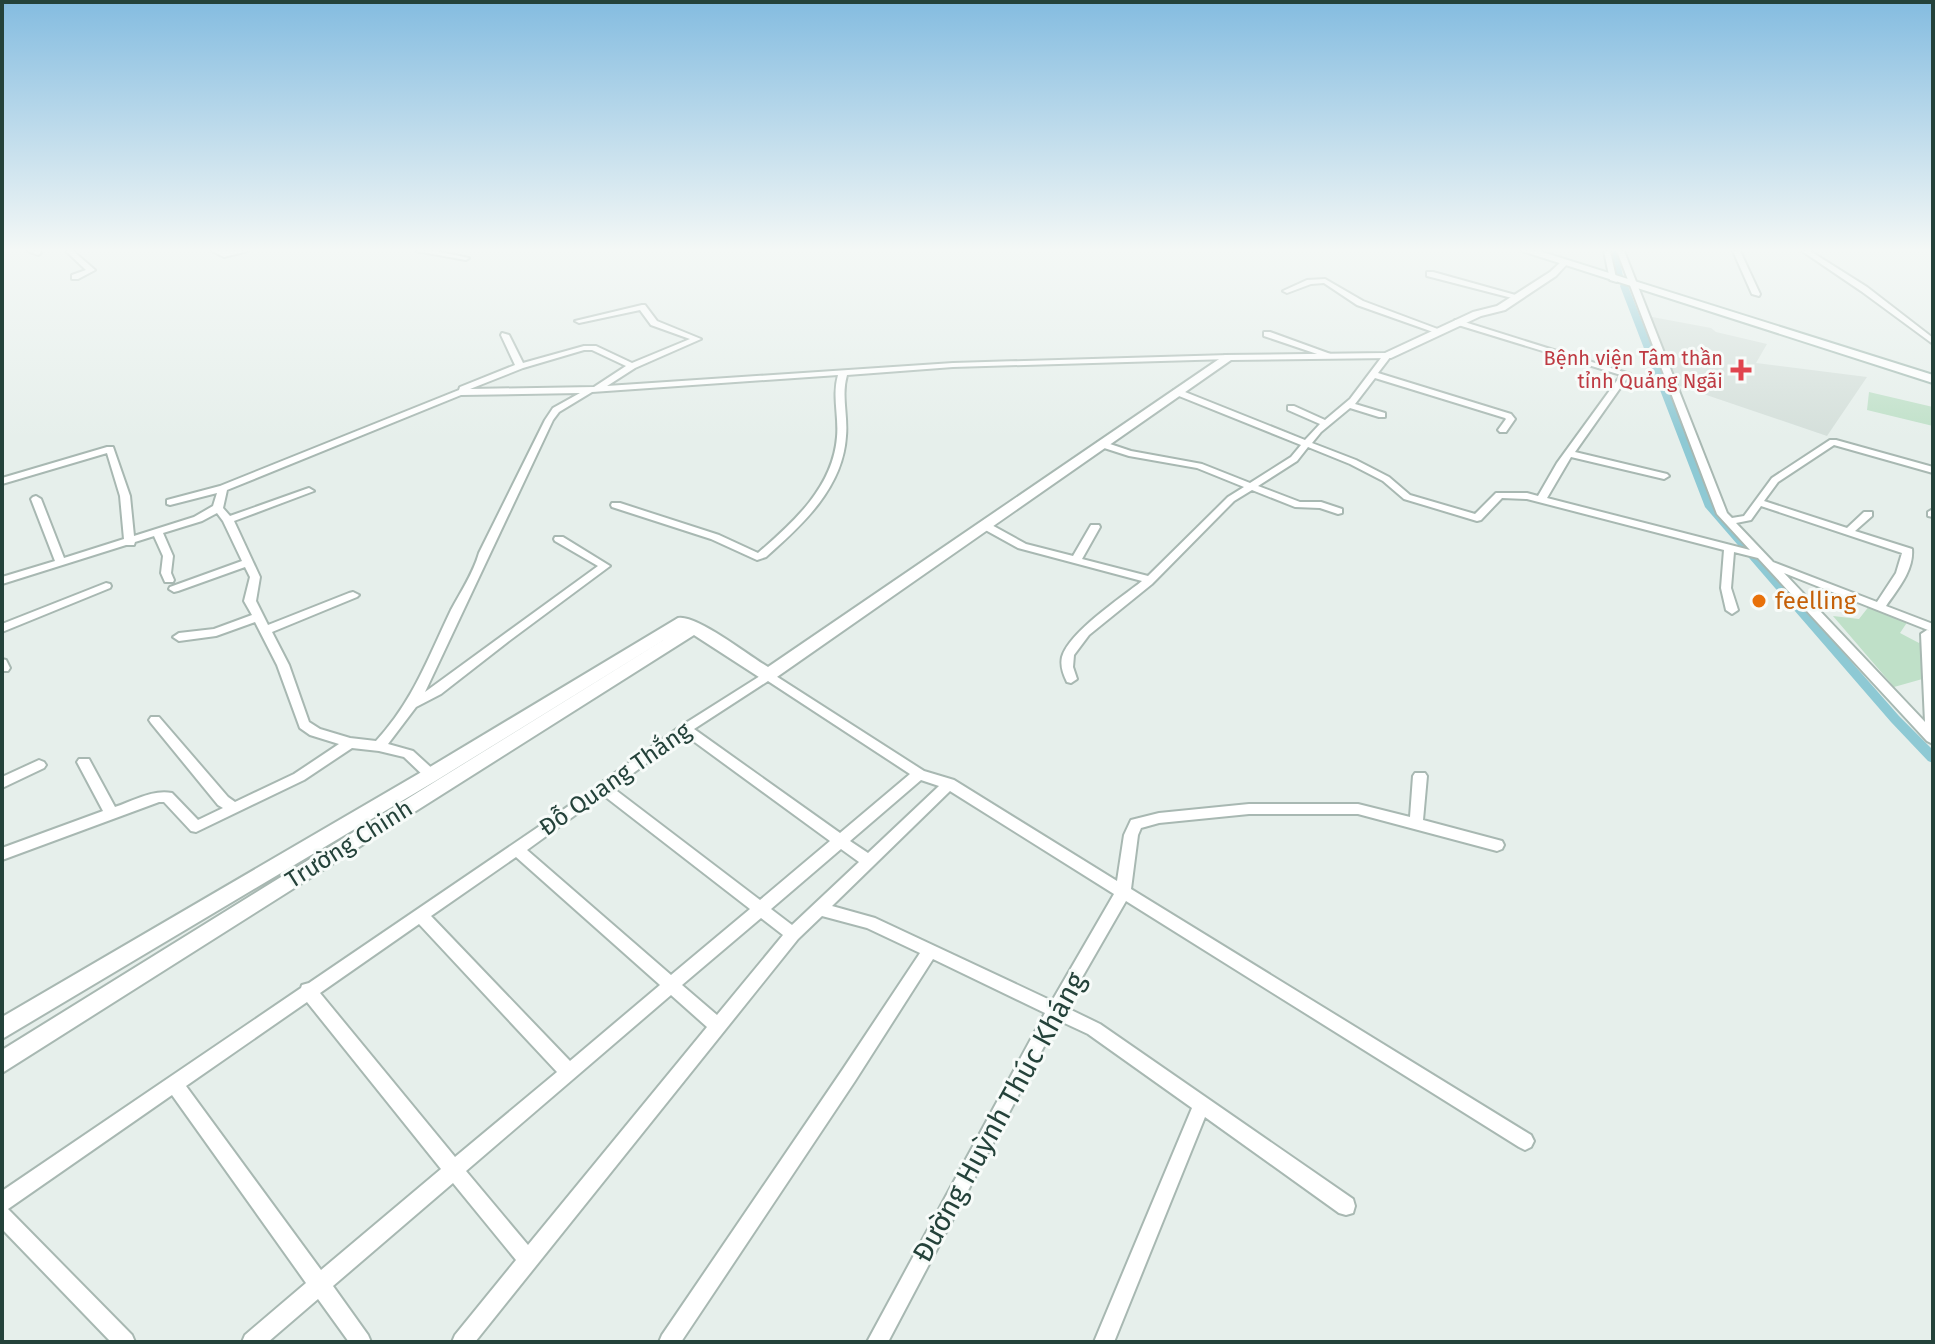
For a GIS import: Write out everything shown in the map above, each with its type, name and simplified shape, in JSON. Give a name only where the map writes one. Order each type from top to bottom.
[{"type":"main road","points":[[1724,314],[1933,379]]},
{"type":"street","points":[[579,321],[612,314]]},
{"type":"street","points":[[379,746],[415,703],[556,410],[632,366],[697,339],[654,323],[647,314]]},
{"type":"street","points":[[1390,314],[1439,331]]},
{"type":"street","points":[[460,392],[593,390],[1039,361],[1387,356],[1458,322],[1483,314]]},
{"type":"street","points":[[1643,314],[1711,492],[1729,522],[1933,739]]},
{"type":"street","points":[[1895,314],[1933,342]]},
{"type":"street","points":[[1458,322],[1626,374],[1542,498]]},
{"type":"street","points":[[1267,334],[1332,356]]},
{"type":"street","points":[[505,335],[520,366]]},
{"type":"street","points":[[170,502],[223,488],[520,366],[589,348],[632,366]]},
{"type":"street","points":[[1071,679],[1067,667],[1068,655],[1074,644],[1150,580],[1206,520],[1249,484],[1294,459],[1350,405],[1387,356]]},
{"type":"street","name":"Đỗ Quang Thắng","points":[[2,1202],[1229,357]]},
{"type":"street","points":[[616,505],[715,537],[757,557],[762,555],[813,505],[839,461],[842,426],[838,385],[843,373]]},
{"type":"street","points":[[1375,375],[1508,416],[1511,419],[1503,430]]},
{"type":"street","points":[[1177,392],[1353,462],[1386,479],[1397,492],[1407,497],[1477,518],[1499,495],[1542,498],[1733,549],[1880,606],[1930,631],[1933,739]]},
{"type":"street","points":[[1350,405],[1382,415]]},
{"type":"street","points":[[1291,408],[1327,424]]},
{"type":"street","points":[[1729,522],[1747,518],[1775,480],[1833,442],[1933,470]]},
{"type":"street","points":[[1101,444],[1129,453],[1199,466],[1299,505],[1321,505],[1338,511]]},
{"type":"street","points":[[2,481],[110,449],[125,496],[130,543]]},
{"type":"street","points":[[1571,454],[1664,476]]},
{"type":"street","points":[[2,581],[198,519],[218,508],[223,488]]},
{"type":"street","points":[[228,520],[309,491]]},
{"type":"street","points":[[36,499],[61,563]]},
{"type":"street","points":[[1757,502],[1908,551],[1907,564],[1899,580],[1880,606]]},
{"type":"street","points":[[218,508],[228,520],[255,577],[250,601],[283,665],[304,725],[315,732],[350,743],[379,746],[408,754],[431,775]]},
{"type":"street","points":[[1850,530],[1868,514]]},
{"type":"street","points":[[984,525],[1022,546],[1150,580]]},
{"type":"street","points":[[1075,561],[1095,527]]},
{"type":"street","points":[[158,533],[168,556],[166,573],[172,585],[248,562]]},
{"type":"street","points":[[415,703],[437,691],[605,566],[559,539]]},
{"type":"street","points":[[1732,610],[1726,588],[1733,549]]},
{"type":"street","points":[[2,628],[106,586]]},
{"type":"street","points":[[265,631],[353,595]]},
{"type":"street","points":[[179,637],[216,632],[258,617]]},
{"type":"street","points":[[690,624],[919,774],[949,784],[1525,1141]]},
{"type":"street","name":"Trường Chinh","points":[[2,1029],[690,624]]},
{"type":"street","name":"Trường Chinh","points":[[2,1062],[690,624]]},
{"type":"street","points":[[155,720],[223,801],[233,807]]},
{"type":"street","points":[[685,729],[868,861]]},
{"type":"street","points":[[2,854],[148,800],[167,797],[196,827],[216,820],[233,807],[313,769],[350,743]]},
{"type":"street","points":[[84,762],[112,815]]},
{"type":"street","points":[[2,783],[39,765]]},
{"type":"street","points":[[252,1342],[919,774]]},
{"type":"street","points":[[1420,776],[1416,823],[1497,845]]},
{"type":"street","points":[[462,1342],[716,1025],[793,934],[949,784]]},
{"type":"street","points":[[603,788],[793,934]]},
{"type":"street","name":"Đường Huỳnh Thúc Kháng","points":[[877,1342],[1054,1012],[1123,892],[1131,853],[1131,835],[1136,824],[1159,818],[1249,809],[1358,809],[1416,823]]},
{"type":"street","points":[[517,849],[716,1025]]},
{"type":"street","points":[[819,909],[870,922],[1094,1029],[1346,1206]]},
{"type":"street","points":[[420,915],[568,1071]]},
{"type":"street","points":[[669,1342],[930,950]]},
{"type":"street","points":[[308,990],[373,1076],[455,1169],[527,1259]]},
{"type":"street","points":[[174,1083],[361,1342]]},
{"type":"street","points":[[1104,1342],[1201,1106]]},
{"type":"street","points":[[2,1216],[125,1342]]},
{"type":"shaded area","name":"Bệnh viện Tâm thần tỉnh Quảng Ngãi","points":[[1647,316],[1711,328],[1716,332],[1767,344],[1756,363],[1867,377],[1827,436],[1677,385]]},
{"type":"green space","points":[[1869,392],[1933,407],[1933,426],[1867,410]]},
{"type":"green space","points":[[1870,605],[1908,621],[1900,633],[1919,643],[1927,628],[1933,630],[1933,676],[1894,687],[1833,616],[1859,619]]},
{"type":"waterway","points":[[1635,314],[1710,507],[1895,719],[1933,758]]},
{"type":"place","name":"Bệnh viện Tâm thần tỉnh Quảng Ngãi","points":[[1741,370]]},
{"type":"place","name":"feelling","points":[[1759,601]]}]
